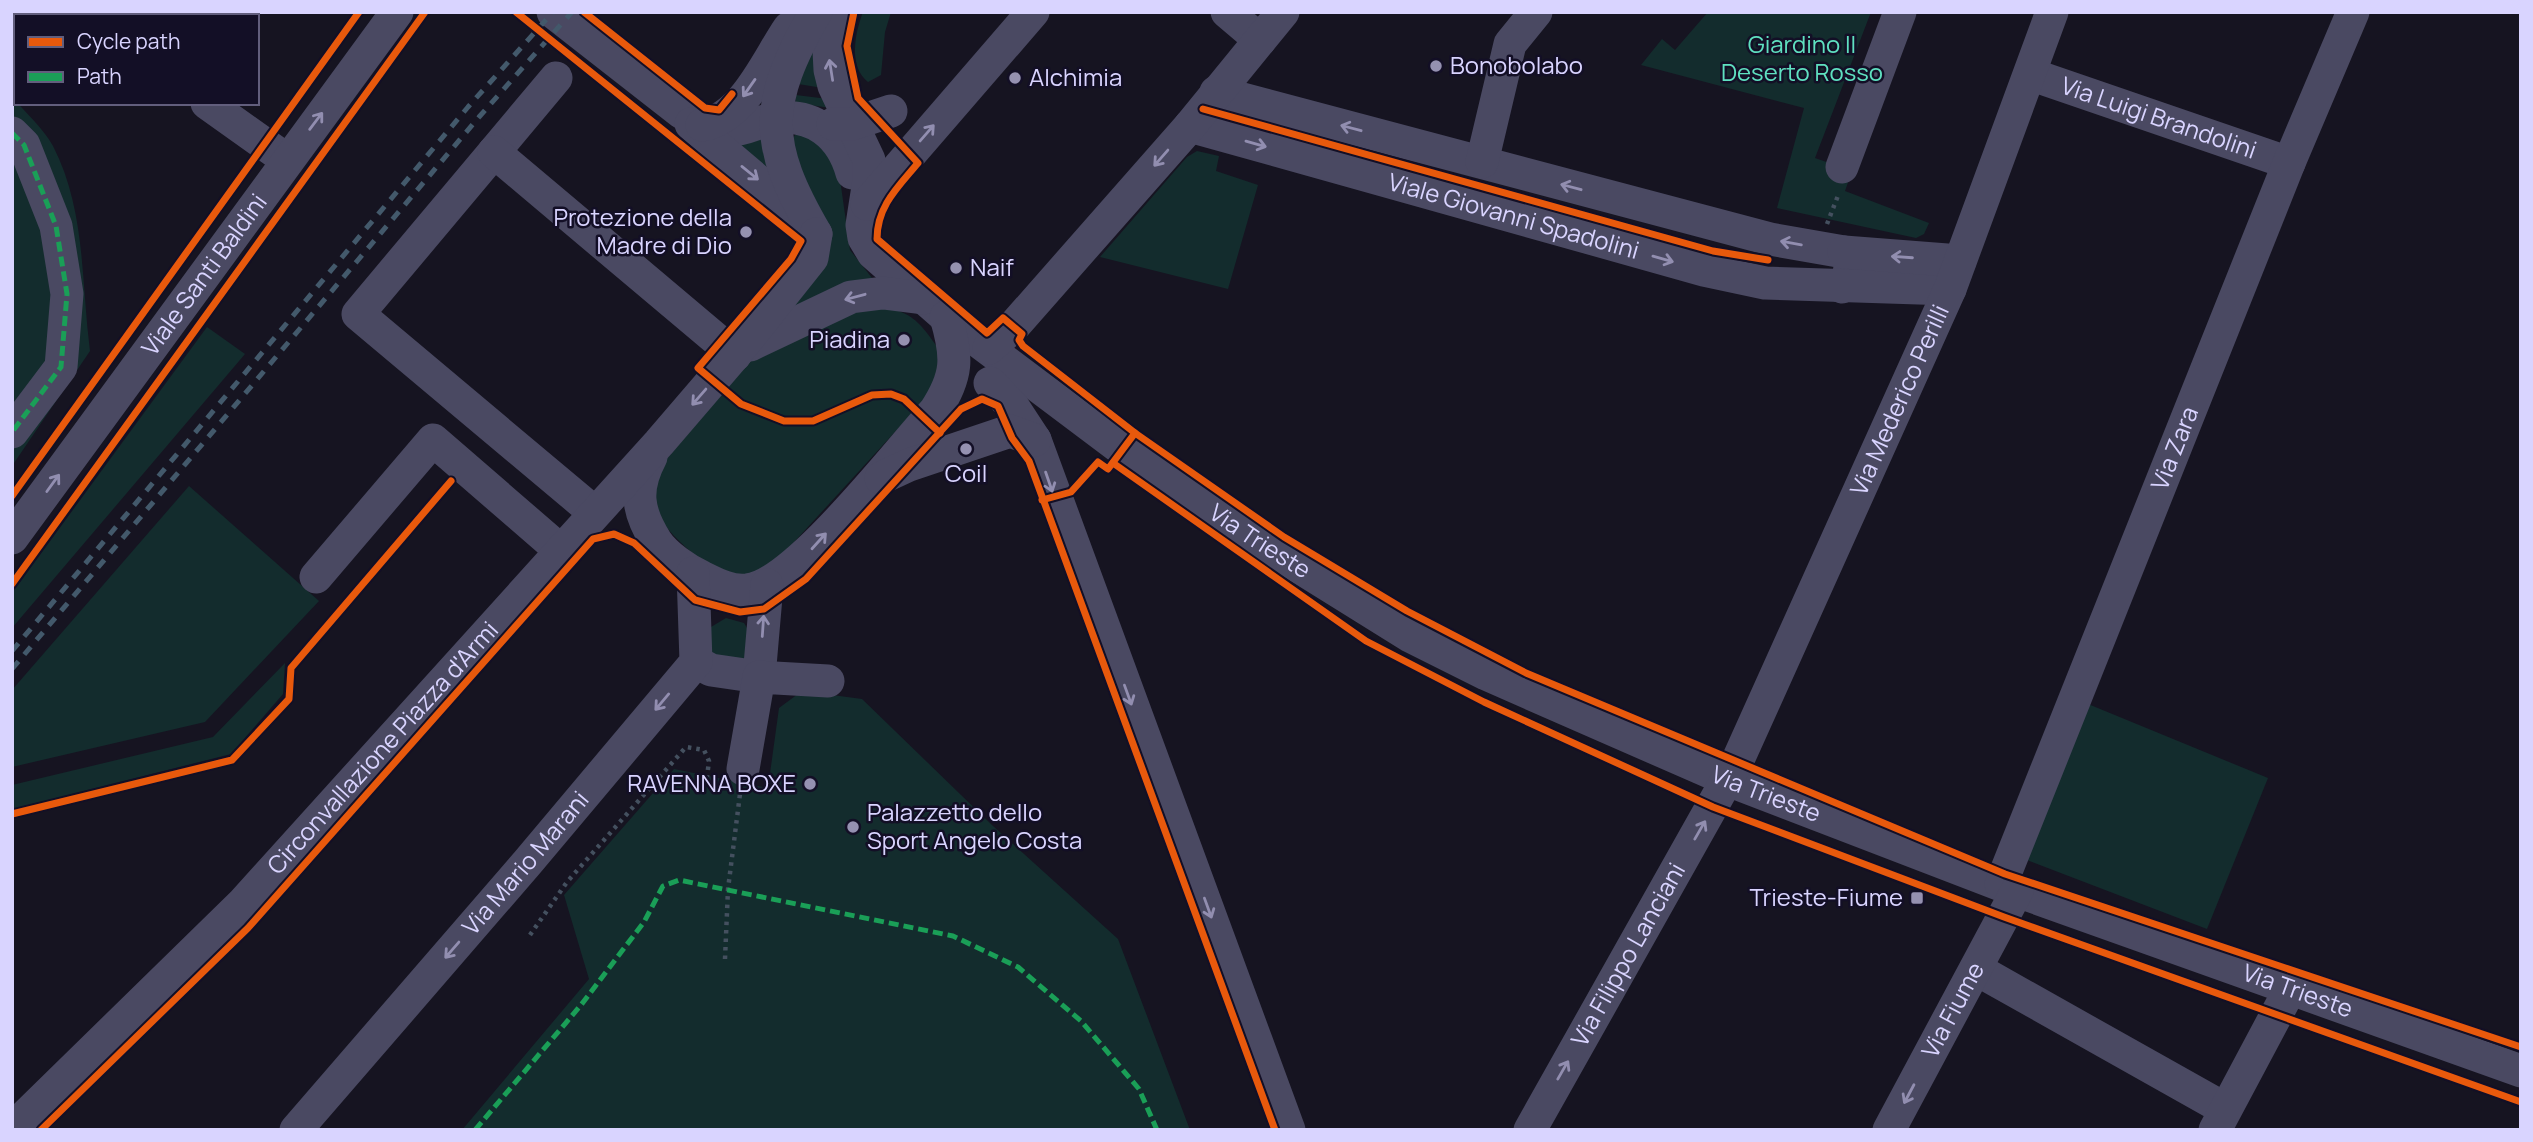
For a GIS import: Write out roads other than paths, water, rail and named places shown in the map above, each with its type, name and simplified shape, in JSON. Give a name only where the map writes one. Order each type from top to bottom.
[{"type":"street","points":[[553,12],[691,119],[733,130],[774,119],[796,118],[820,125],[852,124],[891,111]]},
{"type":"street","points":[[691,119],[719,121],[746,94],[802,12]]},
{"type":"street","points":[[816,12],[788,69],[774,119],[778,156],[792,192],[816,234]]},
{"type":"street","name":"Via Trieste","points":[[839,12],[829,51],[830,69],[834,86],[869,160],[867,204],[862,225],[864,238],[873,253],[934,307],[1097,430],[1251,537],[1409,636],[1486,674],[1728,780],[2009,888],[2289,991],[2521,1071]]},
{"type":"street","points":[[820,125],[841,146],[867,204],[1033,12]]},
{"type":"street","points":[[1227,12],[1260,40]]},
{"type":"street","points":[[989,348],[1013,327],[1190,126],[1283,12]]},
{"type":"street","points":[[1482,162],[1510,44],[1536,12]]},
{"type":"street","points":[[1842,167],[1900,12]]},
{"type":"street","name":"Via Mederico Perilli","points":[[1728,780],[1955,275],[2052,12]]},
{"type":"street","name":"Via Zara","points":[[2009,888],[2289,163],[2353,12]]},
{"type":"street","name":"Viale Santi Baldini","points":[[12,538],[394,15]]},
{"type":"street","name":"Via Luigi Brandolini","points":[[2030,74],[2289,163]]},
{"type":"street","points":[[556,78],[358,314],[595,513]]},
{"type":"street","name":"Viale Giovanni Spadolini","points":[[1216,92],[1770,239],[1955,275]]},
{"type":"street","points":[[209,105],[287,160]]},
{"type":"street","points":[[691,119],[697,131],[782,198],[816,234]]},
{"type":"street","name":"Viale Giovanni Spadolini","points":[[1190,126],[1704,271],[1765,283],[1842,287],[1955,275]]},
{"type":"street","points":[[12,432],[61,367],[67,294],[56,226],[18,139]]},
{"type":"street","points":[[494,152],[737,353]]},
{"type":"street","name":"Circonvallazione Piazza d'Armi","points":[[12,1129],[243,902],[659,443],[737,353],[812,258],[816,234]]},
{"type":"street","points":[[1842,287],[1852,268],[1844,252]]},
{"type":"street","name":"Circonvallazione Piazza d'Armi","points":[[737,353],[851,297],[883,293],[934,307]]},
{"type":"street","points":[[316,577],[433,440],[456,461],[566,544],[597,525],[612,523],[628,526],[693,573],[720,586],[737,590],[767,585],[805,556],[935,411],[949,389],[955,350],[934,307]]},
{"type":"street","points":[[935,411],[975,387],[990,383],[1014,408],[1035,440],[1289,1130]]},
{"type":"street","name":"Via Trieste","points":[[990,383],[1013,385],[1097,430]]},
{"type":"street","points":[[869,484],[909,465],[1010,431],[1035,440]]},
{"type":"street","points":[[659,443],[641,475],[638,497],[644,522],[659,546]]},
{"type":"street","points":[[693,573],[696,662],[711,670],[759,677],[828,681]]},
{"type":"street","points":[[743,769],[759,677],[767,585]]},
{"type":"street","name":"Via Mario Marani","points":[[296,1130],[527,863],[696,662]]},
{"type":"street","name":"Via Filippo Lanciani","points":[[1530,1130],[1728,780]]},
{"type":"street","name":"Via Fiume","points":[[1889,1130],[1976,969],[2009,888]]},
{"type":"street","points":[[1976,969],[2220,1119],[2289,991]]},
{"type":"railway","points":[[12,651],[468,107],[553,12]]},
{"type":"railway","points":[[12,669],[479,117],[572,12]]},
{"type":"place","name":"Bonobolabo","points":[[1436,66]]},
{"type":"place","name":"Alchimia","points":[[1015,78]]},
{"type":"place","name":"Protezione della Madre di Dio","points":[[746,232]]},
{"type":"place","name":"Naif","points":[[956,268]]},
{"type":"place","name":"Piadina","points":[[904,340]]},
{"type":"place","name":"Coil","points":[[966,449]]},
{"type":"place","name":"RAVENNA BOXE","points":[[810,784]]},
{"type":"place","name":"Palazzetto dello Sport Angelo Costa","points":[[853,827]]},
{"type":"place","name":"Trieste-Fiume","points":[[1917,898]]},
{"type":"park label","name":"Giardino Il Deserto Rosso","points":[[1802,59]]}]
